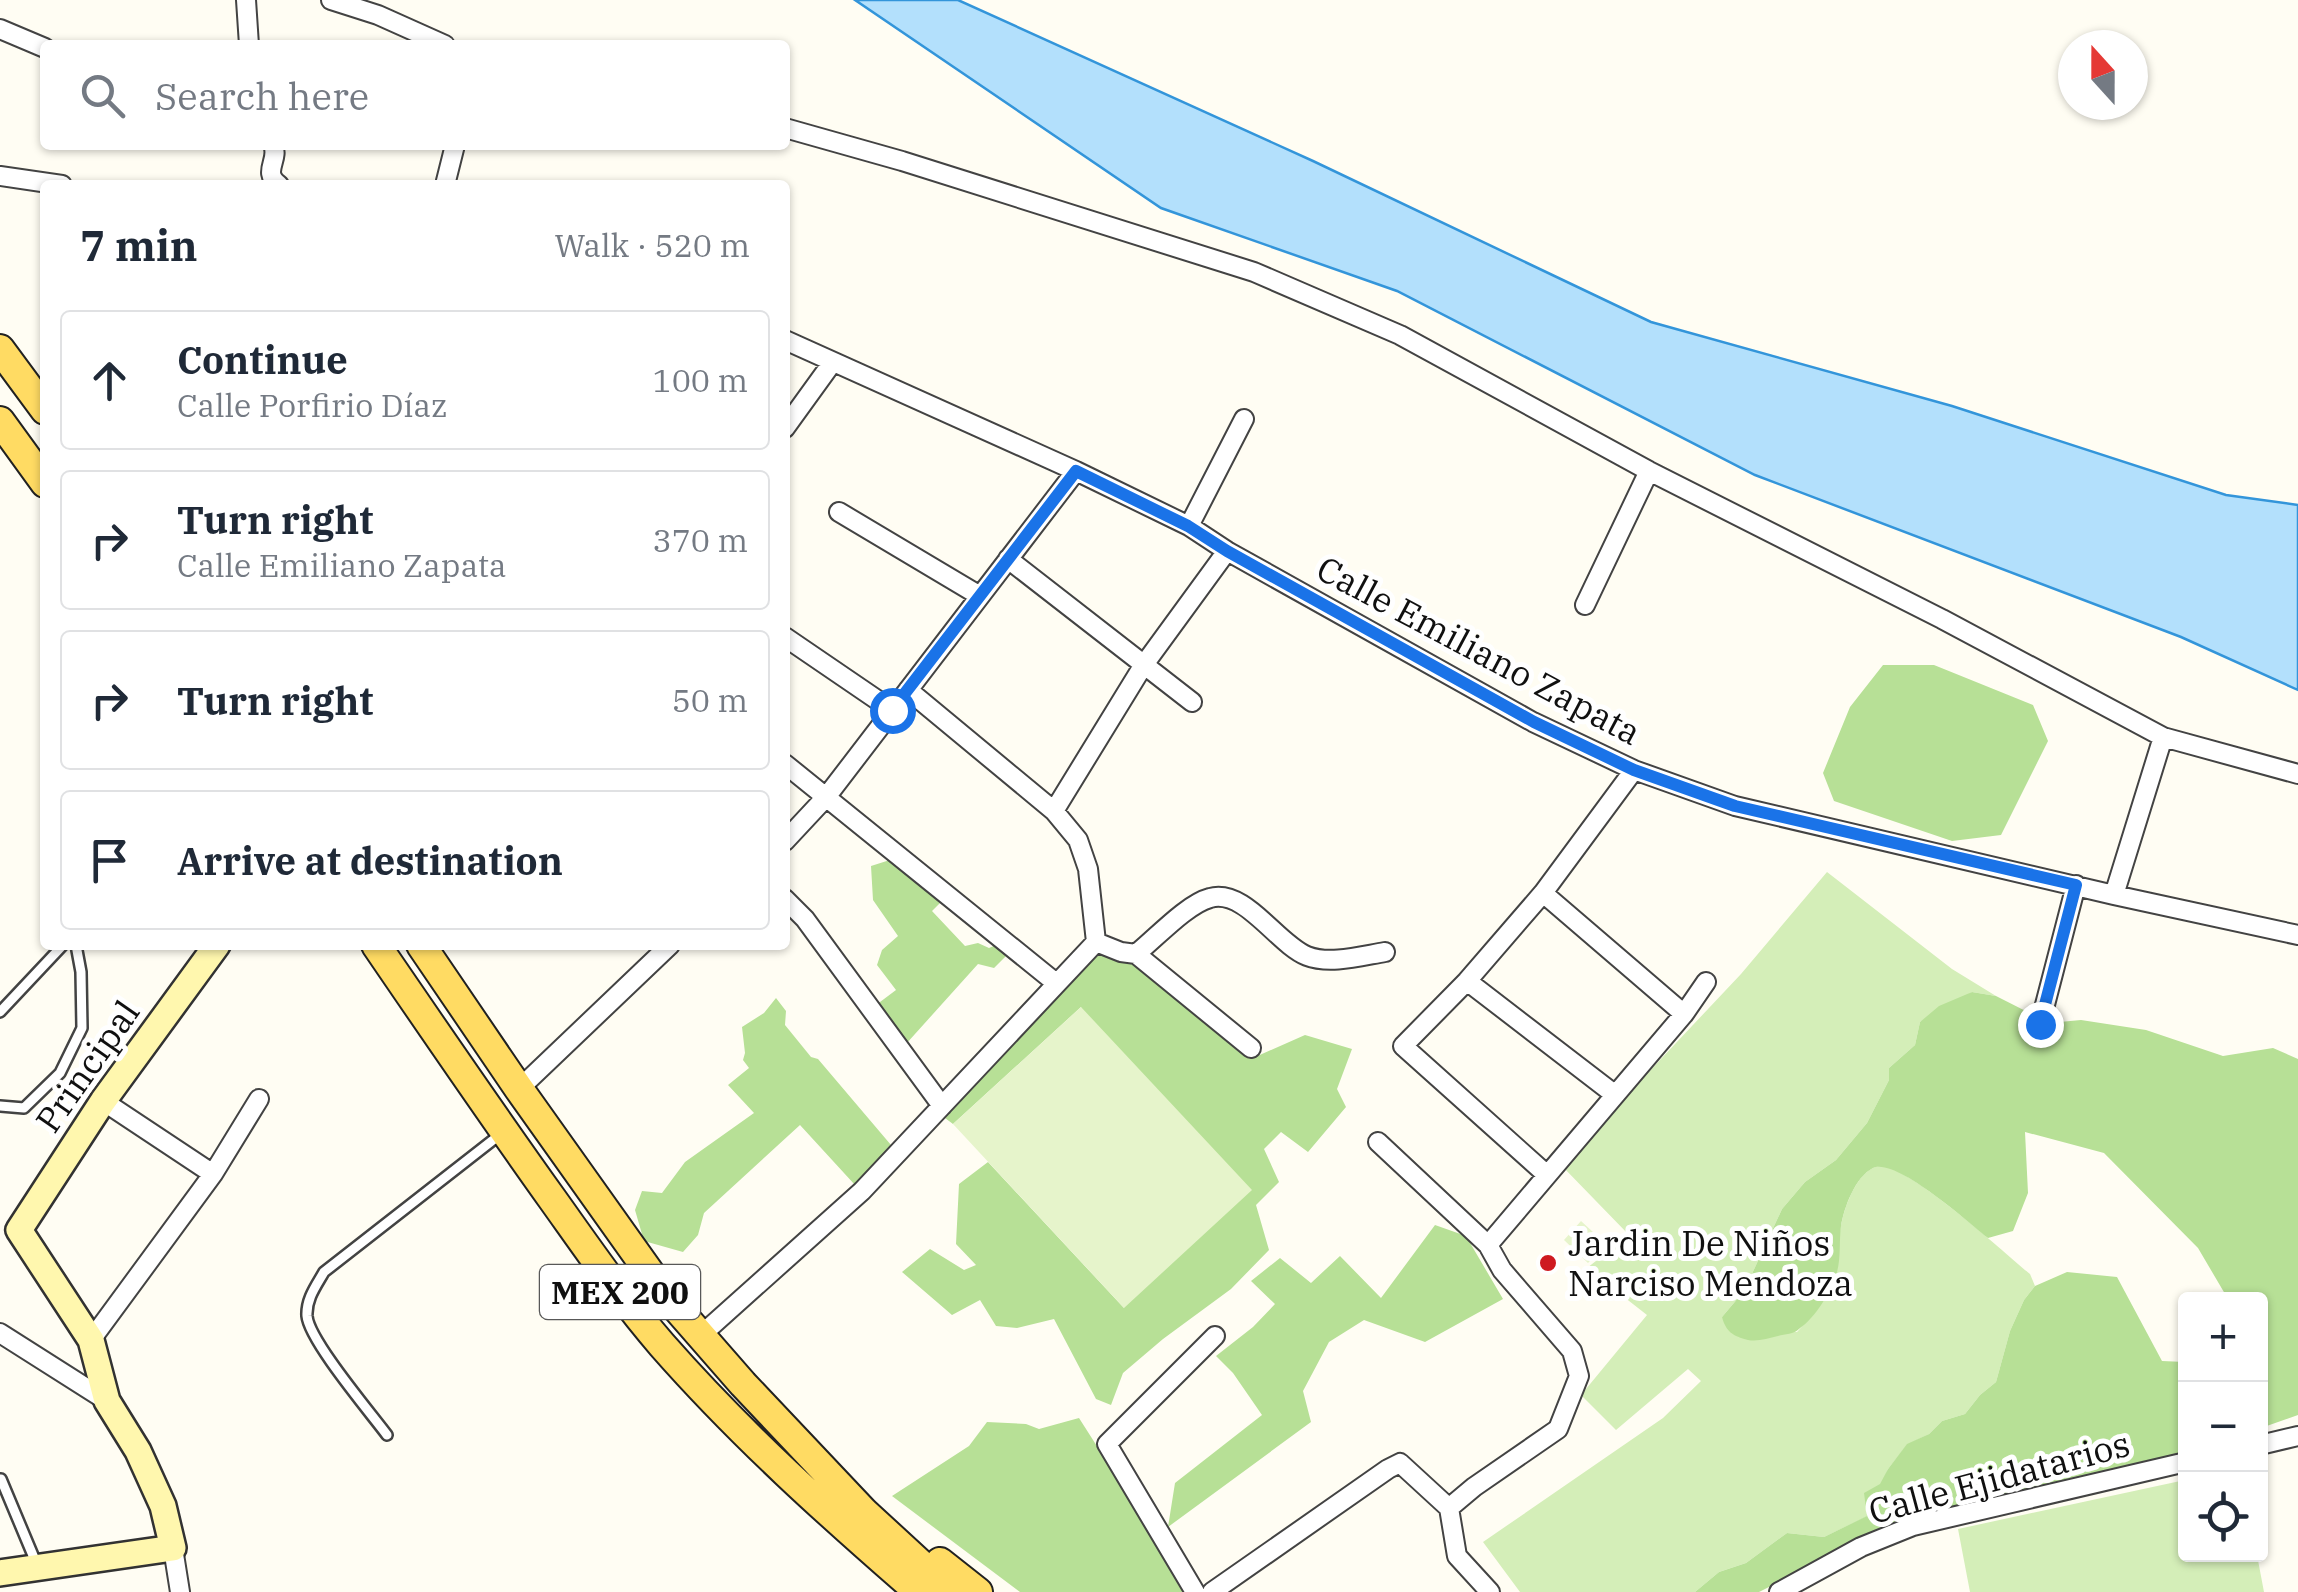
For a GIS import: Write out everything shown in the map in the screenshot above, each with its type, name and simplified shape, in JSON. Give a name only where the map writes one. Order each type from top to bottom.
[{"type":"main road","points":[[0,349],[40,403]]},
{"type":"main road","points":[[0,422],[40,477]]},
{"type":"main road","name":"MEX 200","points":[[379,950],[504,1131],[661,1344],[798,1486],[919,1592]]},
{"type":"main road","name":"MEX 200","points":[[423,950],[667,1297],[864,1512],[951,1592]]},
{"type":"main road","name":"MEX 200","points":[[864,1512],[922,1548],[978,1592]]},
{"type":"street","points":[[246,0],[249,40]]},
{"type":"street","points":[[331,0],[378,15],[434,40]]},
{"type":"street","points":[[0,29],[40,46]]},
{"type":"street","points":[[790,129],[1254,272],[1400,335],[1649,471],[1942,619],[2163,737],[2298,774]]},
{"type":"street","points":[[272,180],[269,171],[275,150]]},
{"type":"street","points":[[446,180],[454,150]]},
{"type":"street","points":[[0,176],[40,182]]},
{"type":"street","name":"Calle Emiliano Zapata","points":[[790,342],[1076,471],[1188,526],[1534,722],[1634,770],[1735,806],[2298,935]]},
{"type":"street","points":[[790,421],[832,363]]},
{"type":"street","points":[[1188,526],[1244,419]]},
{"type":"street","points":[[790,836],[827,796],[1076,471]]},
{"type":"street","points":[[1585,605],[1649,471]]},
{"type":"street","points":[[839,512],[980,596]]},
{"type":"street","points":[[1054,811],[1144,666],[1227,551]]},
{"type":"street","points":[[1008,559],[1192,702]]},
{"type":"street","points":[[790,640],[892,710]]},
{"type":"street","points":[[908,690],[1054,811],[1078,840],[1088,869],[1096,942]]},
{"type":"street","points":[[2114,895],[2163,737]]},
{"type":"street","points":[[790,768],[1056,983]]},
{"type":"street","points":[[1547,1175],[1402,1046],[1468,981],[1543,893],[1634,770]]},
{"type":"street","points":[[2040,1024],[2076,885]]},
{"type":"street","points":[[1543,893],[1684,1014]]},
{"type":"street","points":[[1136,954],[1190,909],[1218,896],[1239,902],[1306,956],[1330,959],[1384,952]]},
{"type":"street","points":[[790,905],[805,919],[942,1106]]},
{"type":"street","points":[[700,1336],[862,1191],[1096,942]]},
{"type":"street","points":[[1096,942],[1136,954],[1251,1048]]},
{"type":"street","name":"Principal","points":[[9,1224],[213,950]]},
{"type":"street","points":[[518,1089],[665,950]]},
{"type":"street","points":[[1468,981],[1614,1094]]},
{"type":"street","points":[[1488,1245],[1684,1014],[1706,982]]},
{"type":"street","points":[[91,1340],[213,1174],[259,1099]]},
{"type":"street","points":[[103,1101],[213,1174]]},
{"type":"street","points":[[1378,1142],[1488,1245],[1502,1270],[1572,1351],[1579,1376],[1558,1430],[1449,1508]]},
{"type":"street","points":[[9,1224],[91,1340],[107,1401],[138,1451],[163,1506],[180,1592]]},
{"type":"street","points":[[0,1333],[107,1401]]},
{"type":"street","points":[[1195,1592],[1107,1444],[1215,1336]]},
{"type":"street","points":[[2268,1442],[2298,1436]]},
{"type":"street","points":[[1212,1592],[1400,1463],[1449,1508],[1457,1556],[1490,1592]]},
{"type":"street","name":"Calle Ejidatarios","points":[[1791,1589],[1861,1547],[1913,1526],[2178,1464]]},
{"type":"street","points":[[0,1573],[173,1548]]},
{"type":"lane","points":[[0,1012],[58,950]]},
{"type":"lane","points":[[0,1106],[24,1108],[60,1073],[82,1028],[77,950]]},
{"type":"lane","points":[[387,1435],[316,1340],[307,1318],[310,1295],[324,1272],[504,1131]]},
{"type":"lane","points":[[0,1478],[38,1568]]},
{"type":"green space","points":[[1883,665],[1934,665],[2033,705],[2048,741],[2001,835],[1952,841],[1834,801],[1823,773],[1850,707]]},
{"type":"green space","points":[[893,859],[943,900],[932,911],[965,946],[996,945],[1008,954],[994,968],[978,964],[906,1044],[876,1005],[896,990],[877,965],[882,950],[898,936],[873,900],[871,866]]},
{"type":"green space","points":[[1827,872],[1952,969],[1996,996],[1972,992],[1920,1022],[1915,1045],[1889,1068],[1889,1080],[1867,1123],[1836,1160],[1805,1182],[1782,1209],[1744,1291],[1722,1317],[1797,1332],[1827,1294],[1835,1276],[1841,1226],[1850,1196],[1873,1168],[1893,1169],[1933,1194],[2030,1274],[2035,1286],[2010,1331],[1996,1382],[1965,1414],[1942,1421],[1929,1434],[1907,1445],[1888,1469],[1868,1516],[1824,1537],[1787,1533],[1746,1563],[1719,1572],[1695,1592],[1520,1592],[1483,1542],[1663,1418],[1701,1381],[1688,1369],[1616,1430],[1581,1395],[1647,1315],[1587,1268],[1629,1235],[1561,1165],[1741,974]]},
{"type":"green space","points":[[1097,951],[1133,962],[1253,1058],[1305,1035],[1352,1049],[1337,1089],[1346,1107],[1308,1152],[1281,1132],[1264,1149],[1279,1182],[1256,1205],[1269,1250],[1231,1289],[1123,1373],[1111,1405],[1096,1399],[1054,1319],[1017,1328],[996,1326],[980,1300],[952,1315],[902,1272],[930,1249],[964,1270],[976,1265],[956,1244],[959,1184],[988,1162],[1124,1308],[1081,1007],[953,1124],[941,1115]]},
{"type":"green space","points":[[1972,992],[1996,996],[2049,1023],[2081,1020],[2146,1030],[2223,1056],[2273,1048],[2298,1059],[2298,1415],[2268,1426],[2268,1292],[2224,1292],[2198,1248],[2104,1153],[2025,1132],[2028,1193],[2013,1231],[1988,1238],[1914,1181],[1884,1167],[1873,1168],[1861,1178],[1848,1202],[1841,1226],[1837,1272],[1827,1296],[1811,1318],[1795,1332],[1759,1340],[1743,1338],[1728,1330],[1722,1317],[1744,1291],[1782,1209],[1805,1182],[1836,1160],[1867,1123],[1889,1080],[1889,1068],[1915,1045],[1920,1022],[1939,1006]]},
{"type":"green space","points":[[776,998],[786,1011],[785,1025],[891,1145],[855,1185],[800,1125],[704,1213],[698,1235],[683,1252],[644,1241],[635,1210],[642,1191],[662,1193],[685,1162],[754,1113],[728,1085],[749,1068],[743,1060],[742,1027],[764,1013]]},
{"type":"green space","points":[[1081,1007],[1252,1190],[1124,1308],[953,1124]]},
{"type":"green space","points":[[1581,1221],[1606,1244],[1588,1263],[1564,1240]]},
{"type":"green space","points":[[1435,1225],[1466,1236],[1503,1299],[1425,1342],[1364,1320],[1329,1342],[1303,1391],[1311,1422],[1168,1527],[1175,1483],[1262,1415],[1216,1356],[1275,1304],[1251,1281],[1280,1258],[1311,1283],[1340,1256],[1381,1298]]},
{"type":"green space","points":[[2067,1272],[2117,1277],[2162,1361],[2178,1362],[2178,1455],[1902,1521],[1759,1592],[1695,1592],[1719,1572],[1746,1563],[1787,1533],[1824,1537],[1867,1516],[1864,1493],[1880,1484],[1907,1444],[1929,1434],[1942,1421],[1965,1414],[1996,1382],[2010,1331],[2035,1286]]},
{"type":"green space","points":[[1079,1418],[1190,1592],[1020,1592],[892,1496],[969,1446],[987,1422],[1026,1424],[1039,1429]]},
{"type":"green space","points":[[2178,1482],[2178,1562],[2258,1562],[2264,1592],[1970,1592],[1958,1529]]},
{"type":"water","points":[[855,0],[958,0],[1313,161],[1651,322],[1952,406],[2226,495],[2298,505],[2298,690],[2181,637],[1755,475],[1397,291],[1161,208]]},
{"type":"place","name":"Jardin De Niños Narciso Mendoza","points":[[1548,1263]]},
{"type":"route","points":[[892,710],[1076,471],[1188,526],[1534,722],[1634,770],[1735,806],[2076,885],[2040,1024]]}]
